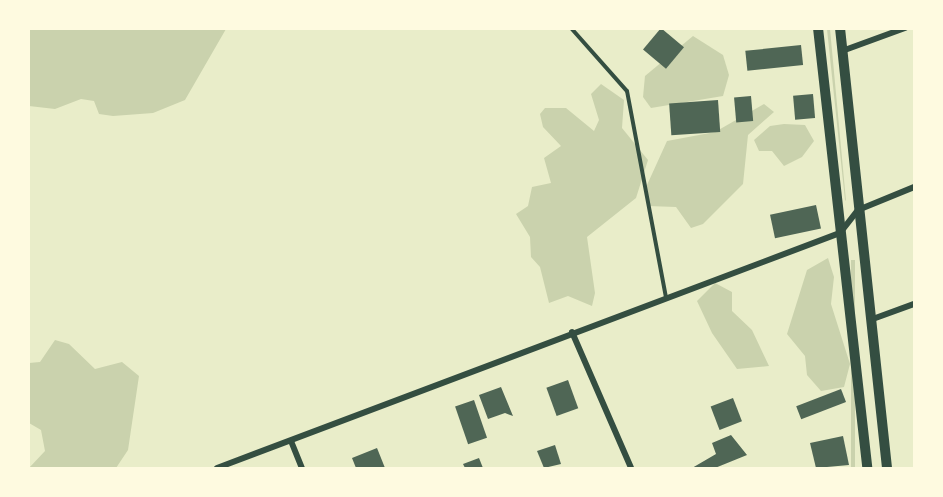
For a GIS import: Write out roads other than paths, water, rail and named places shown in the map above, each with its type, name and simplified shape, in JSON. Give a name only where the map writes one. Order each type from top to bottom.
[{"type":"main road","points":[[818,28],[867,468]]},
{"type":"main road","points":[[840,28],[887,468]]},
{"type":"street","points":[[842,52],[905,28]]},
{"type":"street","points":[[217,468],[572,332],[840,233],[858,210],[915,187]]},
{"type":"street","points":[[870,320],[915,304]]},
{"type":"street","points":[[572,332],[631,468]]},
{"type":"street","points":[[291,441],[302,468]]},
{"type":"lane","points":[[571,28],[627,91],[666,297]]}]
